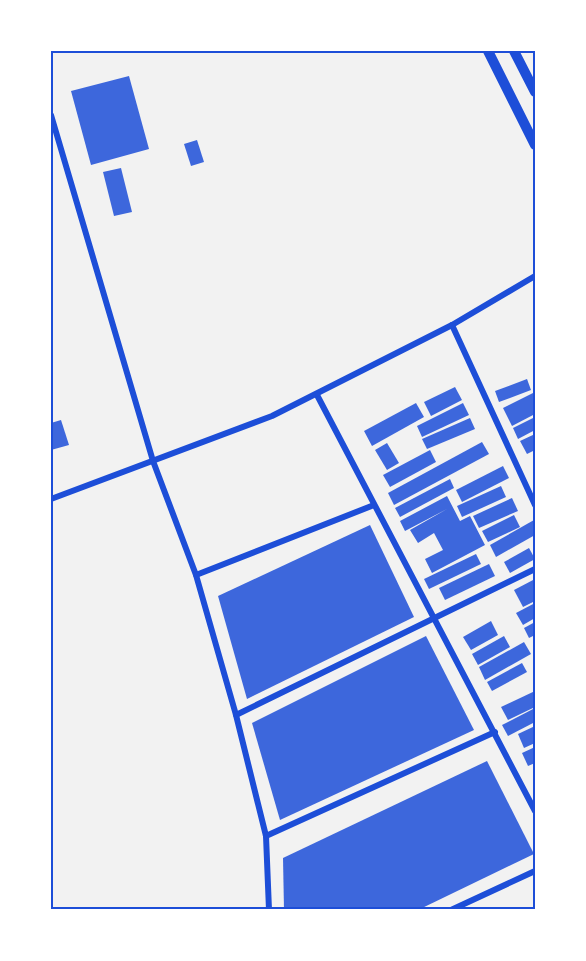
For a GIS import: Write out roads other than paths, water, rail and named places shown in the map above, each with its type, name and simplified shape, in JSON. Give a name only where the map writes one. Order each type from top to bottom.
[{"type":"main road","points":[[488,51],[535,145]]},
{"type":"main road","points":[[514,51],[535,92]]},
{"type":"street","points":[[51,115],[153,461],[196,575],[236,715],[266,836],[269,910]]},
{"type":"street","points":[[51,499],[272,416],[452,325],[535,276]]},
{"type":"street","points":[[452,325],[535,505]]},
{"type":"street","points":[[317,395],[535,811]]},
{"type":"street","points":[[196,575],[374,506]]},
{"type":"street","points":[[236,715],[535,569]]},
{"type":"street","points":[[266,836],[495,732]]},
{"type":"street","points":[[451,910],[535,871]]}]
